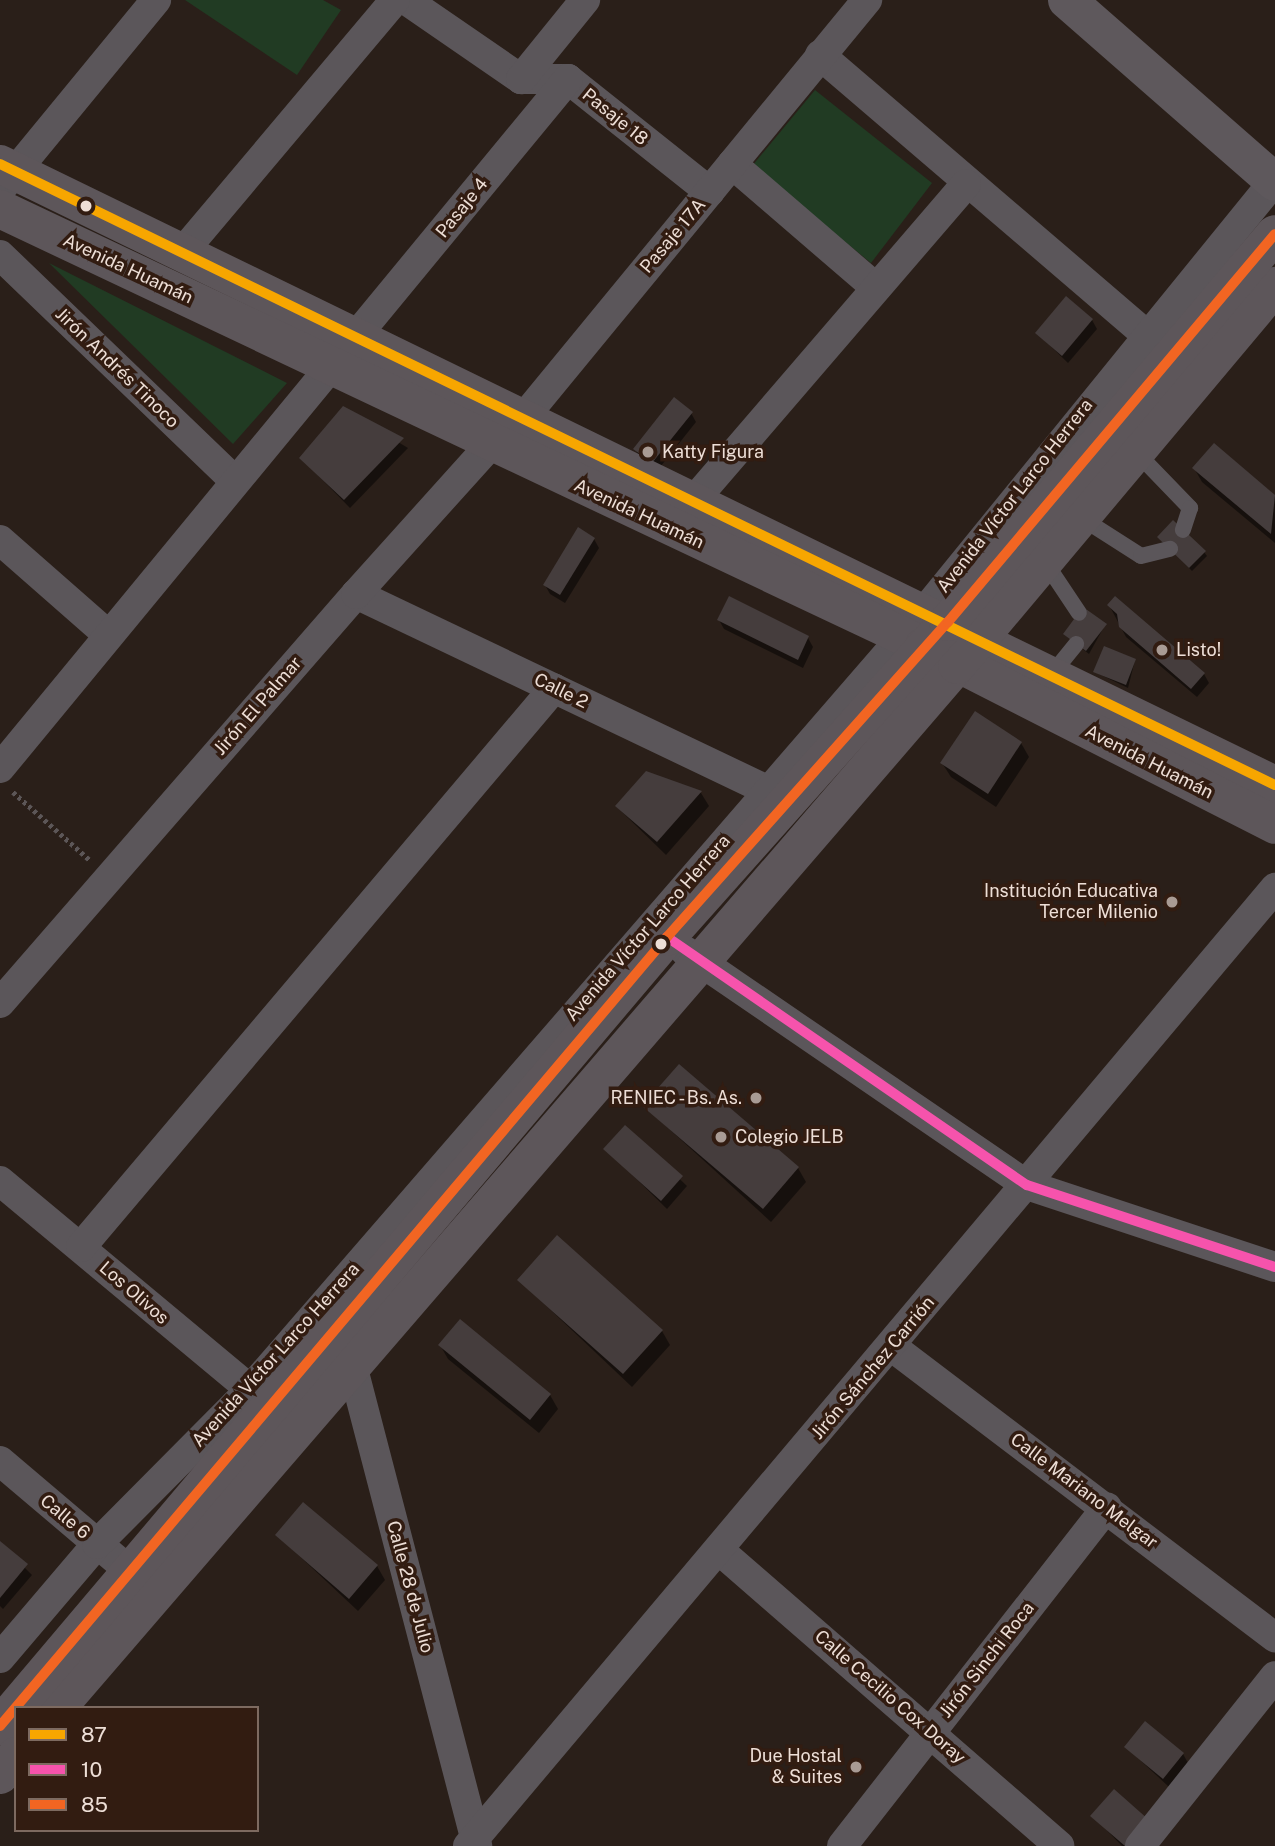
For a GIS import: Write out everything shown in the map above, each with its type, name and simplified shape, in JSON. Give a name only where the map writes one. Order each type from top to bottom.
[{"type":"main road","name":"Avenida Huamán","points":[[5,175],[181,254],[696,498],[939,637],[1129,735],[1275,825]]},
{"type":"main road","name":"Avenida Huamán","points":[[0,209],[491,444],[939,637],[1050,677],[1129,735],[1275,785]]},
{"type":"main road","name":"Avenida Víctor Larco Herrera","points":[[1042,543],[1080,517],[1141,430],[1159,345],[1275,234]]},
{"type":"main road","name":"Avenida Víctor Larco Herrera","points":[[17,1706],[131,1572],[258,1398],[322,1342],[667,937],[939,637],[1042,543],[1141,430],[1275,286]]},
{"type":"main road","name":"Avenida Víctor Larco Herrera","points":[[60,1706],[701,964],[939,637]]},
{"type":"main road","name":"Avenida Víctor Larco Herrera","points":[[0,1726],[14,1710]]},
{"type":"main road","points":[[0,1774],[14,1758]]},
{"type":"street","points":[[5,175],[156,0]]},
{"type":"street","points":[[181,254],[395,0]]},
{"type":"street","points":[[406,0],[521,79],[585,0]]},
{"type":"street","name":"Pasaje 17A","points":[[525,416],[867,0]]},
{"type":"street","points":[[1068,0],[1275,173]]},
{"type":"street","points":[[1105,0],[1275,173]]},
{"type":"street","points":[[820,55],[966,184],[1159,345]]},
{"type":"street","name":"Pasaje 18","points":[[521,79],[568,79],[710,192]]},
{"type":"street","name":"Pasaje 4","points":[[5,779],[106,633],[356,337],[568,79]]},
{"type":"street","points":[[732,164],[876,288]]},
{"type":"street","name":"Avenida Víctor Larco Herrera","points":[[0,1658],[97,1544],[258,1398],[767,790],[939,637],[1159,345],[1275,173]]},
{"type":"street","points":[[696,498],[966,184]]},
{"type":"street","name":"Jirón Andrés Tinoco","points":[[0,254],[235,481]]},
{"type":"street","name":"Jirón El Palmar","points":[[0,1003],[356,594],[491,444],[525,416]]},
{"type":"street","points":[[0,540],[106,633]]},
{"type":"street","name":"Calle 2","points":[[356,594],[767,790]]},
{"type":"street","points":[[81,1247],[554,688]]},
{"type":"street","name":"Jirón Sánchez Carrión","points":[[473,1843],[1275,888]]},
{"type":"street","points":[[667,937],[701,964],[1027,1185],[1275,1267]]},
{"type":"street","name":"Los Olivos","points":[[0,1181],[258,1398]]},
{"type":"street","points":[[322,1342],[352,1365]]},
{"type":"street","name":"Calle Mariano Melgar","points":[[891,1346],[1107,1507],[1275,1638]]},
{"type":"street","name":"Calle 28 de Julio","points":[[352,1365],[473,1843]]},
{"type":"street","name":"Calle 6","points":[[0,1461],[131,1572]]},
{"type":"street","name":"Jirón Sinchi Roca","points":[[842,1846],[1107,1507]]},
{"type":"street","name":"Calle Cecilio Cox Doray","points":[[719,1550],[1059,1846]]},
{"type":"street","points":[[1140,1846],[1275,1676]]},
{"type":"lane","points":[[1141,430],[1190,508],[1184,530]]},
{"type":"lane","points":[[1080,517],[1141,556],[1170,549]]},
{"type":"lane","points":[[1042,543],[1079,612]]},
{"type":"lane","points":[[1050,677],[1076,644]]},
{"type":"path","points":[[5,779],[110,877]]},
{"type":"green space","points":[[185,0],[323,0],[341,10],[297,75]]},
{"type":"green space","points":[[815,90],[932,183],[871,263],[752,166]]},
{"type":"green space","points":[[49,263],[287,383],[233,444]]},
{"type":"building","points":[[1066,296],[1093,319],[1062,356],[1035,333]]},
{"type":"building","points":[[674,397],[693,412],[652,463],[633,449]]},
{"type":"building","points":[[343,406],[404,438],[344,500],[299,458]]},
{"type":"building","points":[[1214,443],[1275,495],[1271,534],[1192,468]]},
{"type":"building","points":[[1173,520],[1206,551],[1189,568],[1157,537]]},
{"type":"building","points":[[578,527],[595,538],[560,595],[543,585]]},
{"type":"building","points":[[729,596],[809,636],[798,660],[717,620]]},
{"type":"building","name":"Listo!","points":[[1115,596],[1205,673],[1191,689],[1119,627],[1117,614],[1107,605]]},
{"type":"building","points":[[1083,607],[1107,624],[1086,651],[1063,634]]},
{"type":"building","points":[[1104,646],[1136,659],[1126,685],[1093,672]]},
{"type":"building","points":[[975,711],[1022,742],[988,794],[940,763]]},
{"type":"building","points":[[646,771],[702,791],[657,842],[615,806]]},
{"type":"building","name":"Colegio JELB","points":[[679,1064],[799,1167],[763,1209],[642,1106]]},
{"type":"building","points":[[625,1125],[683,1176],[661,1201],[603,1149]]},
{"type":"building","points":[[557,1235],[663,1330],[623,1374],[517,1280]]},
{"type":"building","points":[[460,1319],[551,1394],[530,1420],[438,1345]]},
{"type":"building","points":[[303,1502],[378,1565],[349,1599],[275,1535]]},
{"type":"building","points":[[0,1541],[28,1564],[0,1598]]},
{"type":"building","points":[[1145,1721],[1184,1753],[1163,1779],[1124,1747]]},
{"type":"building","points":[[1114,1789],[1149,1820],[1125,1846],[1090,1816]]},
{"type":"transit line","name":"87","points":[[0,164],[1275,785]]},
{"type":"transit line","name":"85","points":[[17,1706],[667,937],[948,622],[1275,234]]},
{"type":"transit line","name":"10","points":[[667,937],[1027,1185],[1275,1267]]},
{"type":"transit line","name":"85","points":[[0,1726],[14,1709]]},
{"type":"place","name":"Katty Figura","points":[[648,452]]},
{"type":"place","name":"Listo!","points":[[1162,650]]},
{"type":"place","name":"Institución Educativa Tercer Milenio","points":[[1172,902]]},
{"type":"place","name":"RENIEC - Bs. As.","points":[[756,1098]]},
{"type":"place","name":"Colegio JELB","points":[[721,1137]]},
{"type":"place","name":"Due Hostal & Suites","points":[[856,1767]]}]
